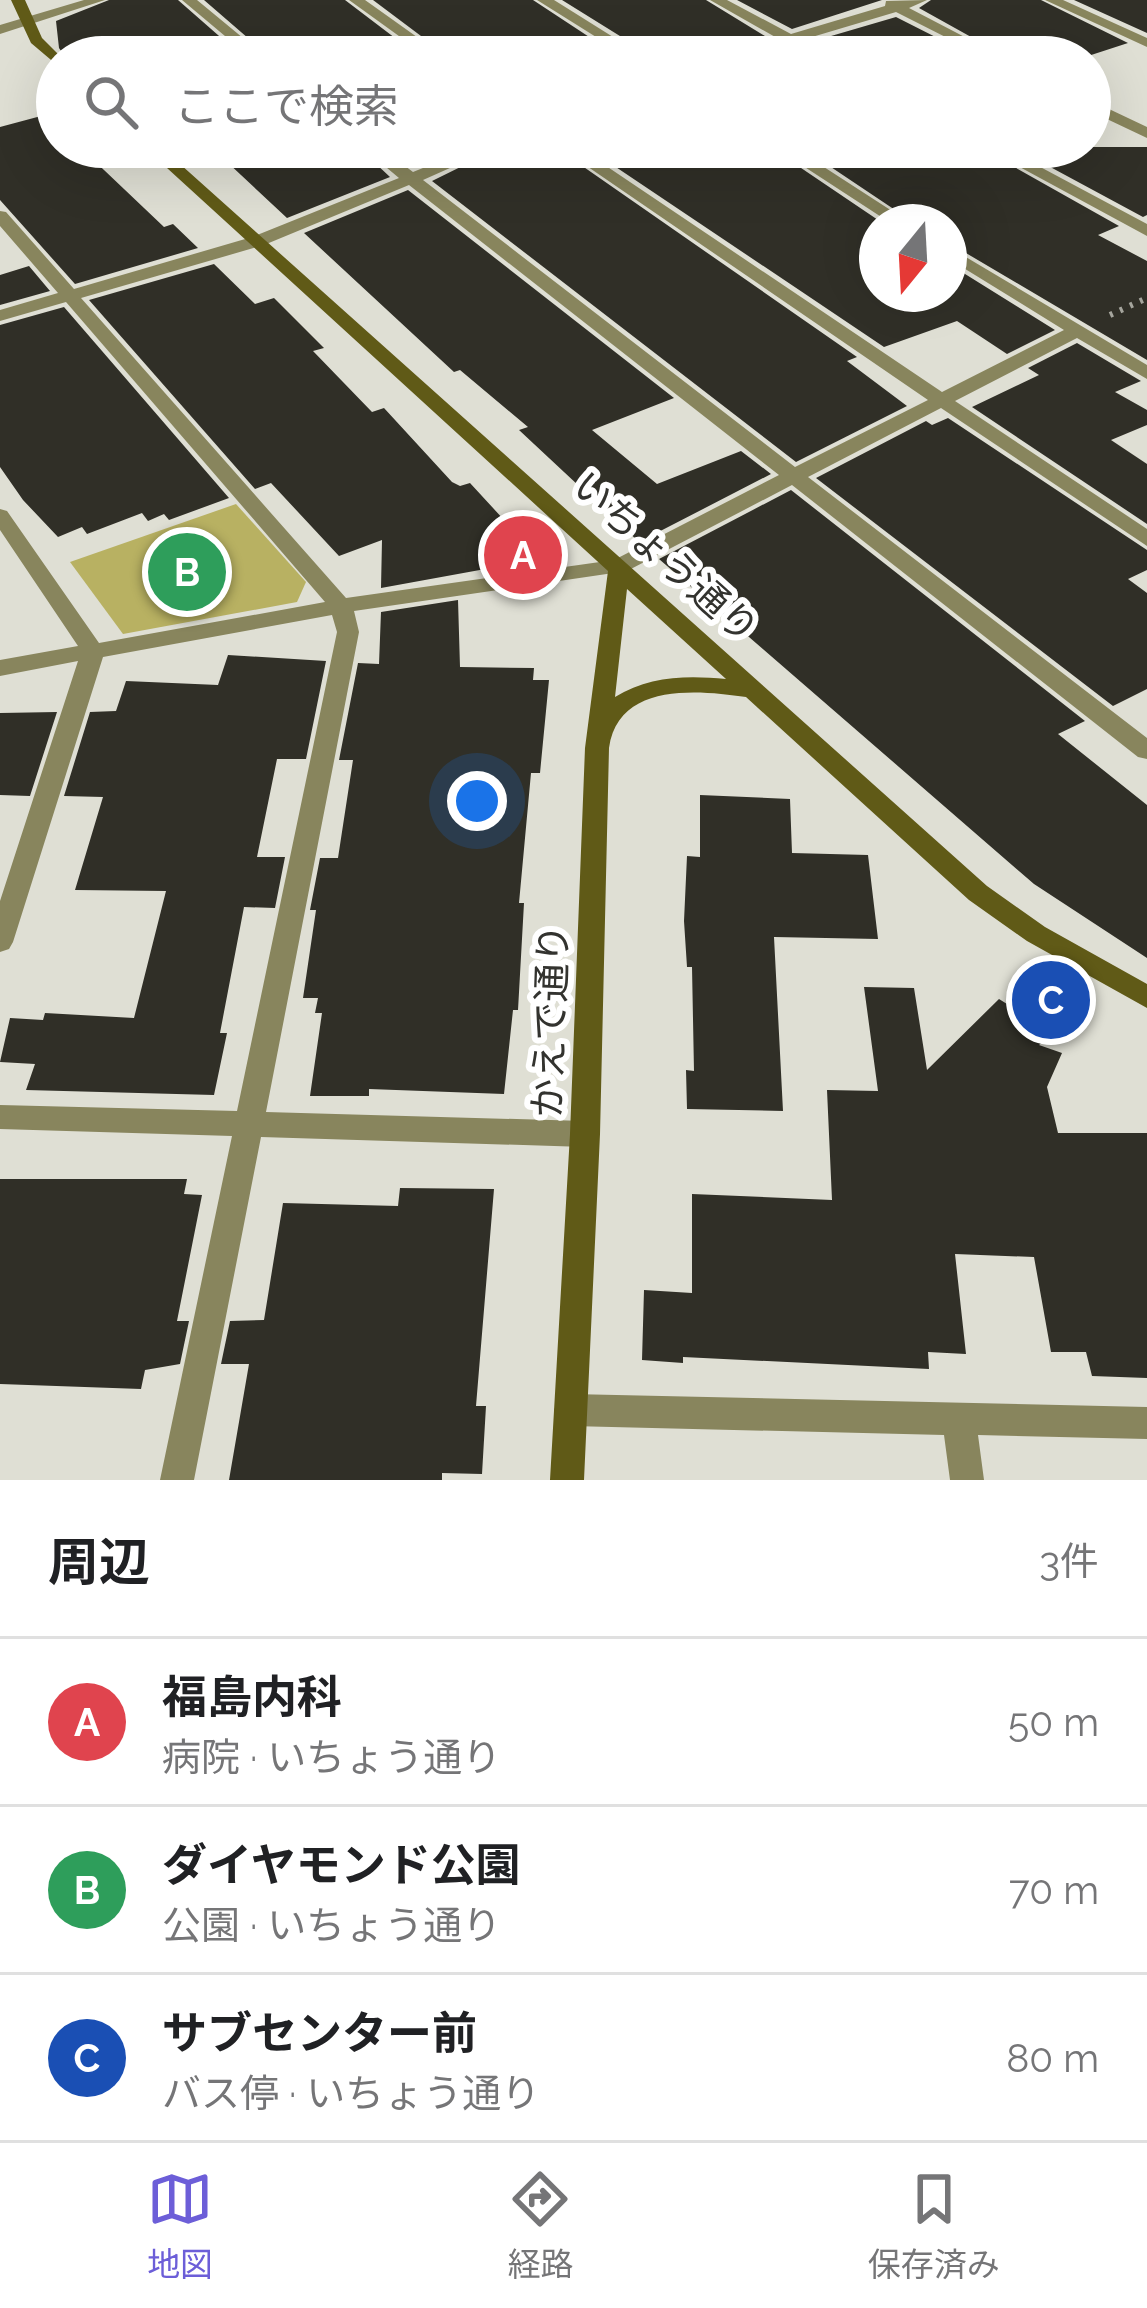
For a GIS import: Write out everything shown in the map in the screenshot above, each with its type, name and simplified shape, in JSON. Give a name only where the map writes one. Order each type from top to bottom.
[{"type":"street","points":[[18,0],[36,40]]},
{"type":"street","points":[[0,30],[98,0]]},
{"type":"street","points":[[189,0],[233,36]]},
{"type":"street","points":[[356,0],[408,36]]},
{"type":"street","points":[[544,0],[603,36]]},
{"type":"street","points":[[717,0],[784,36]]},
{"type":"street","points":[[798,36],[890,3],[920,0]]},
{"type":"street","points":[[1052,0],[1144,40]]},
{"type":"street","points":[[890,3],[955,36]]},
{"type":"street","points":[[1111,116],[1147,134]]},
{"type":"street","name":"いちょう通り","points":[[176,168],[978,892],[1036,934],[1147,997]]},
{"type":"street","points":[[395,168],[1147,751]]},
{"type":"street","points":[[0,316],[258,241],[441,168]]},
{"type":"street","points":[[598,168],[1147,539]]},
{"type":"street","points":[[815,168],[872,204]]},
{"type":"street","points":[[1030,168],[1147,231]]},
{"type":"street","points":[[0,216],[341,606],[348,632],[177,1480]]},
{"type":"street","points":[[967,262],[1083,328],[1147,373]]},
{"type":"street","points":[[0,668],[341,606],[619,566],[1083,328]]},
{"type":"street","points":[[0,515],[93,651]]},
{"type":"street","name":"かえで通り","points":[[567,1480],[586,1134],[597,748],[619,566]]},
{"type":"street","points":[[0,942],[93,651]]},
{"type":"street","points":[[597,748],[605,723],[631,697],[667,685],[702,682],[755,690]]},
{"type":"street","points":[[0,1117],[586,1134]]},
{"type":"street","points":[[571,1409],[1147,1423]]},
{"type":"street","points":[[959,1418],[967,1480]]},
{"type":"path","points":[[1083,328],[1147,298]]},
{"type":"shaded area","points":[[236,504],[306,582],[297,602],[123,634],[70,562]]},
{"type":"building","points":[[109,0],[178,0],[219,36],[58,36],[56,21]]},
{"type":"building","points":[[204,0],[345,0],[392,36],[246,36]]},
{"type":"building","points":[[373,0],[533,0],[588,36],[421,36]]},
{"type":"building","points":[[562,0],[706,0],[765,36],[620,36]]},
{"type":"building","points":[[737,0],[882,0],[792,29]]},
{"type":"building","points":[[931,0],[1041,0],[1128,43],[1111,49],[1111,36],[969,36],[919,8]]},
{"type":"building","points":[[1074,0],[1147,0],[1147,33]]},
{"type":"building","points":[[896,17],[934,36],[831,36]]},
{"type":"building","points":[[36,117],[36,168],[102,168],[164,227],[173,224],[198,248],[75,284],[0,200],[0,127]]},
{"type":"building","points":[[1111,147],[1147,147],[1147,215],[1052,168],[1111,168]]},
{"type":"building","points":[[233,168],[380,168],[390,177],[287,218]]},
{"type":"building","points":[[458,168],[585,168],[857,357],[847,361],[907,406],[796,462],[432,181]]},
{"type":"building","points":[[617,168],[801,168],[859,207],[859,312],[967,312],[967,275],[1055,330],[1007,354],[957,321],[884,347]]},
{"type":"building","points":[[832,168],[1016,168],[1119,226],[1098,235],[1147,261],[1147,360],[967,254],[967,204],[886,204]]},
{"type":"building","points":[[408,190],[674,398],[592,430],[657,484],[741,451],[771,474],[639,542],[519,430],[528,427],[460,370],[454,372],[304,233]]},
{"type":"building","points":[[214,264],[255,304],[274,298],[324,348],[313,351],[372,412],[384,408],[452,482],[470,483],[540,559],[381,588],[382,540],[339,556],[271,483],[255,489],[89,300]]},
{"type":"building","points":[[29,266],[50,291],[0,305],[0,275]]},
{"type":"building","points":[[64,307],[229,498],[169,520],[164,514],[148,521],[142,513],[87,534],[82,527],[58,537],[23,500],[0,467],[0,325]]},
{"type":"building","points":[[1077,343],[1141,381],[1115,392],[1147,410],[1147,425],[1111,440],[1147,464],[1147,524],[972,407],[1039,375],[1028,368]]},
{"type":"building","points":[[948,418],[1147,550],[1147,570],[1128,579],[1147,593],[1147,689],[1113,706],[816,478],[926,421],[932,425]]},
{"type":"building","points":[[791,490],[1085,721],[1058,734],[1147,805],[1147,958],[1034,884],[659,559]]},
{"type":"building","points":[[458,600],[460,667],[534,668],[533,680],[549,680],[540,773],[531,773],[519,903],[524,903],[518,1010],[513,1010],[504,1094],[369,1089],[369,1096],[310,1096],[322,1013],[315,1013],[318,998],[303,998],[316,910],[310,910],[320,858],[338,858],[353,760],[339,760],[358,663],[379,664],[381,612]]},
{"type":"building","points":[[228,655],[326,661],[306,759],[277,759],[257,857],[285,857],[275,908],[244,907],[220,1033],[227,1033],[214,1095],[26,1090],[35,1064],[0,1062],[10,1018],[43,1020],[45,1013],[134,1018],[166,891],[75,890],[103,797],[64,796],[90,712],[116,711],[126,681],[218,685]]},
{"type":"building","points":[[57,712],[30,796],[0,795],[0,713]]},
{"type":"building","points":[[700,795],[790,799],[792,853],[868,855],[878,939],[774,937],[783,1111],[687,1109],[686,1070],[694,1071],[692,967],[687,967],[684,921],[687,856],[700,857]]},
{"type":"building","points":[[864,987],[914,988],[927,1070],[999,999],[1007,1004],[1016,995],[1050,1017],[1044,1025],[1054,1031],[1039,1045],[1062,1053],[1047,1087],[1058,1133],[1147,1133],[1147,1378],[1092,1376],[1086,1352],[1051,1352],[1034,1257],[955,1254],[966,1354],[928,1352],[929,1369],[683,1357],[683,1363],[642,1360],[644,1290],[692,1293],[692,1194],[832,1200],[827,1090],[878,1091]]},
{"type":"building","points":[[0,1179],[187,1179],[184,1194],[202,1195],[177,1321],[189,1321],[180,1364],[145,1370],[141,1389],[0,1384]]},
{"type":"building","points":[[400,1188],[494,1189],[476,1406],[486,1406],[482,1474],[442,1473],[442,1480],[229,1480],[249,1364],[221,1364],[230,1321],[264,1320],[283,1203],[398,1206]]},
{"type":"place","name":"福島内科","points":[[523,555]]},
{"type":"place","name":"ダイヤモンド公園","points":[[187,572]]},
{"type":"place","name":"サブセンター前","points":[[1051,1000]]}]
